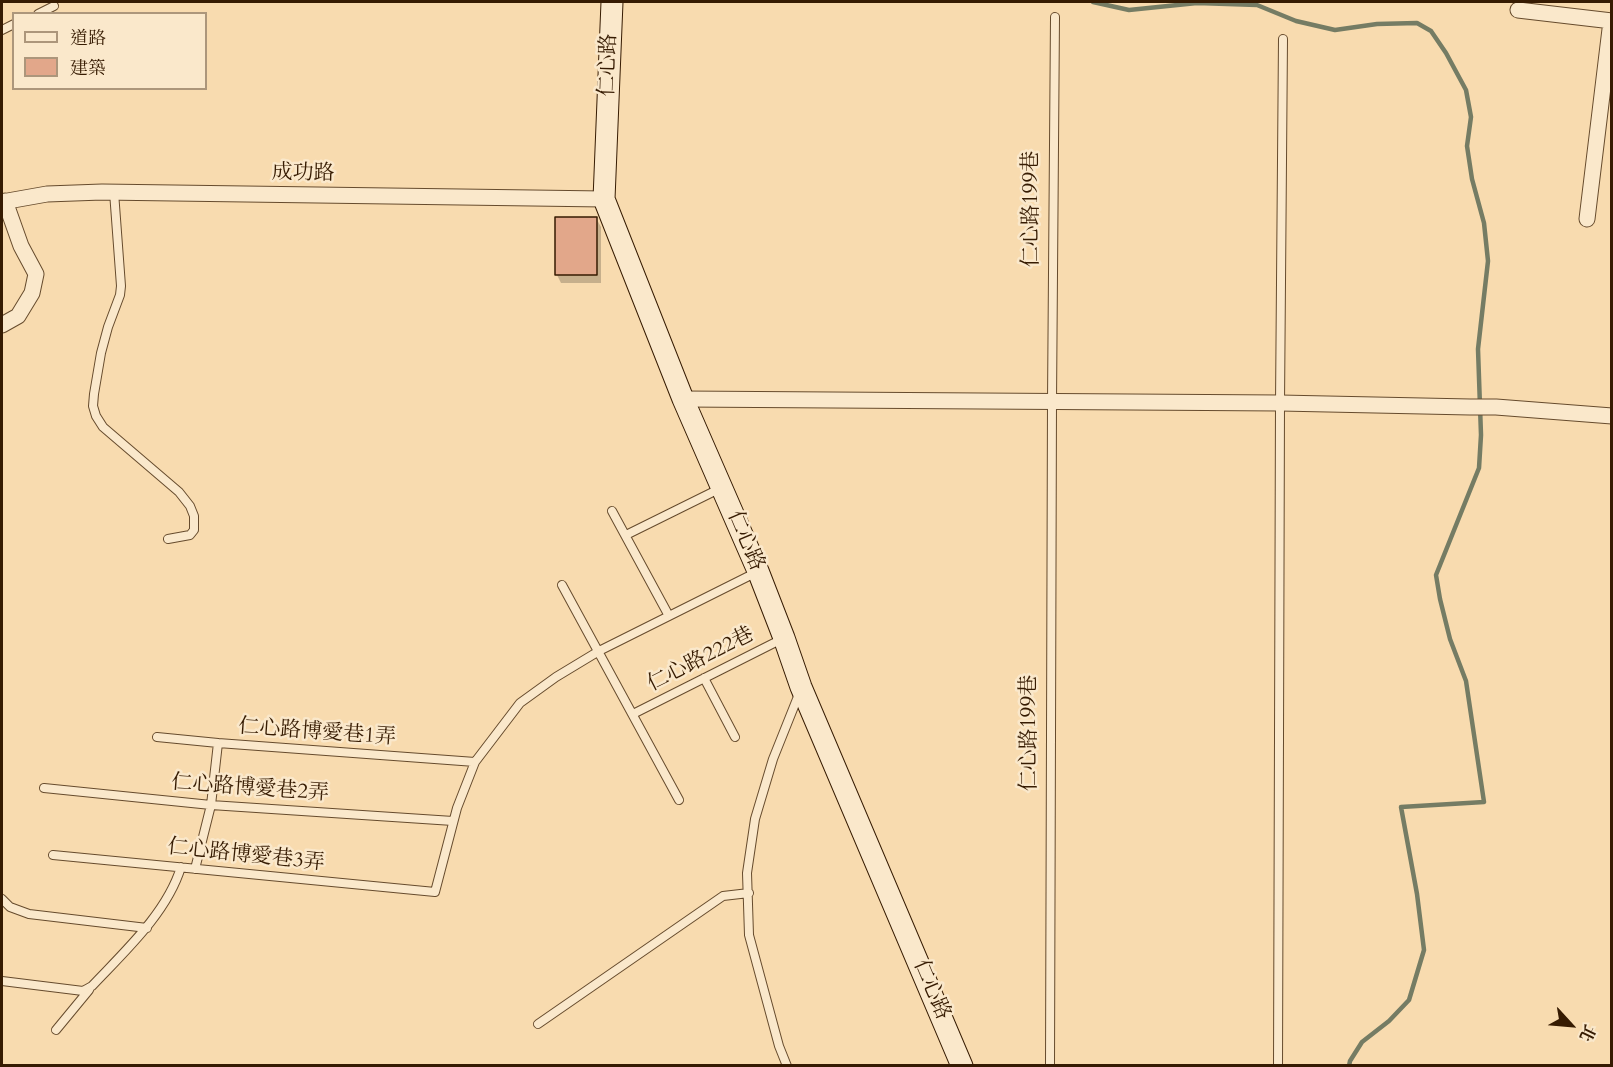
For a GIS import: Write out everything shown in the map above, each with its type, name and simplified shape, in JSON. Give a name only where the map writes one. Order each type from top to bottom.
[{"type":"street","name":"仁心路","points":[[612,2],[604,199],[683,399],[758,571],[801,687],[962,1065]]},
{"type":"street","points":[[1518,10],[1611,21],[1587,219]]},
{"type":"street","name":"成功路","points":[[3,201],[47,194],[114,192],[604,199]]},
{"type":"street","points":[[2,325],[18,316],[32,293],[36,274],[21,246],[3,201]]},
{"type":"street","points":[[683,399],[1280,402],[1490,407],[1611,416]]},
{"type":"lane","points":[[42,12],[54,6]]},
{"type":"lane","name":"仁心路199巷","points":[[1050,1065],[1055,17]]},
{"type":"lane","points":[[1278,1065],[1283,39]]},
{"type":"lane","points":[[114,192],[121,286],[101,353],[93,406],[103,427],[179,492],[190,506],[194,516],[194,530],[190,535],[168,539]]},
{"type":"lane","points":[[626,535],[722,488]]},
{"type":"lane","points":[[612,511],[669,616]]},
{"type":"lane","points":[[453,821],[475,762],[520,703],[556,676],[599,651],[758,571]]},
{"type":"lane","name":"仁心路222巷","points":[[562,585],[679,800]]},
{"type":"lane","name":"仁心路222巷","points":[[633,714],[784,638]]},
{"type":"lane","points":[[704,678],[735,737]]},
{"type":"lane","points":[[787,1065],[749,935],[747,873],[755,819],[773,759],[801,687]]},
{"type":"lane","name":"仁心路博愛巷1弄","points":[[157,737],[475,762]]},
{"type":"lane","points":[[195,869],[211,805],[218,743]]},
{"type":"lane","name":"仁心路博愛巷2弄","points":[[44,788],[211,805],[453,821]]},
{"type":"lane","name":"仁心路博愛巷3弄","points":[[53,855],[435,892],[453,821]]},
{"type":"lane","points":[[56,1030],[92,986],[147,928],[177,882],[181,867]]},
{"type":"lane","points":[[538,1024],[723,896],[749,893]]},
{"type":"lane","points":[[2,899],[10,907],[29,914],[147,928]]},
{"type":"lane","points":[[2,981],[83,991],[92,986]]},
{"type":"building","points":[[555,217],[597,217],[597,275],[555,275]]},
{"type":"waterway","points":[[1093,2],[1129,10],[1197,3],[1257,5],[1296,21],[1335,30],[1377,24],[1417,23],[1431,31],[1466,90],[1471,117],[1467,146],[1472,179],[1484,223],[1488,261],[1478,349],[1481,435],[1479,468],[1436,575],[1450,639],[1466,681],[1484,802],[1401,807],[1417,894],[1424,950],[1409,1000],[1389,1021],[1362,1042],[1349,1066]]}]
